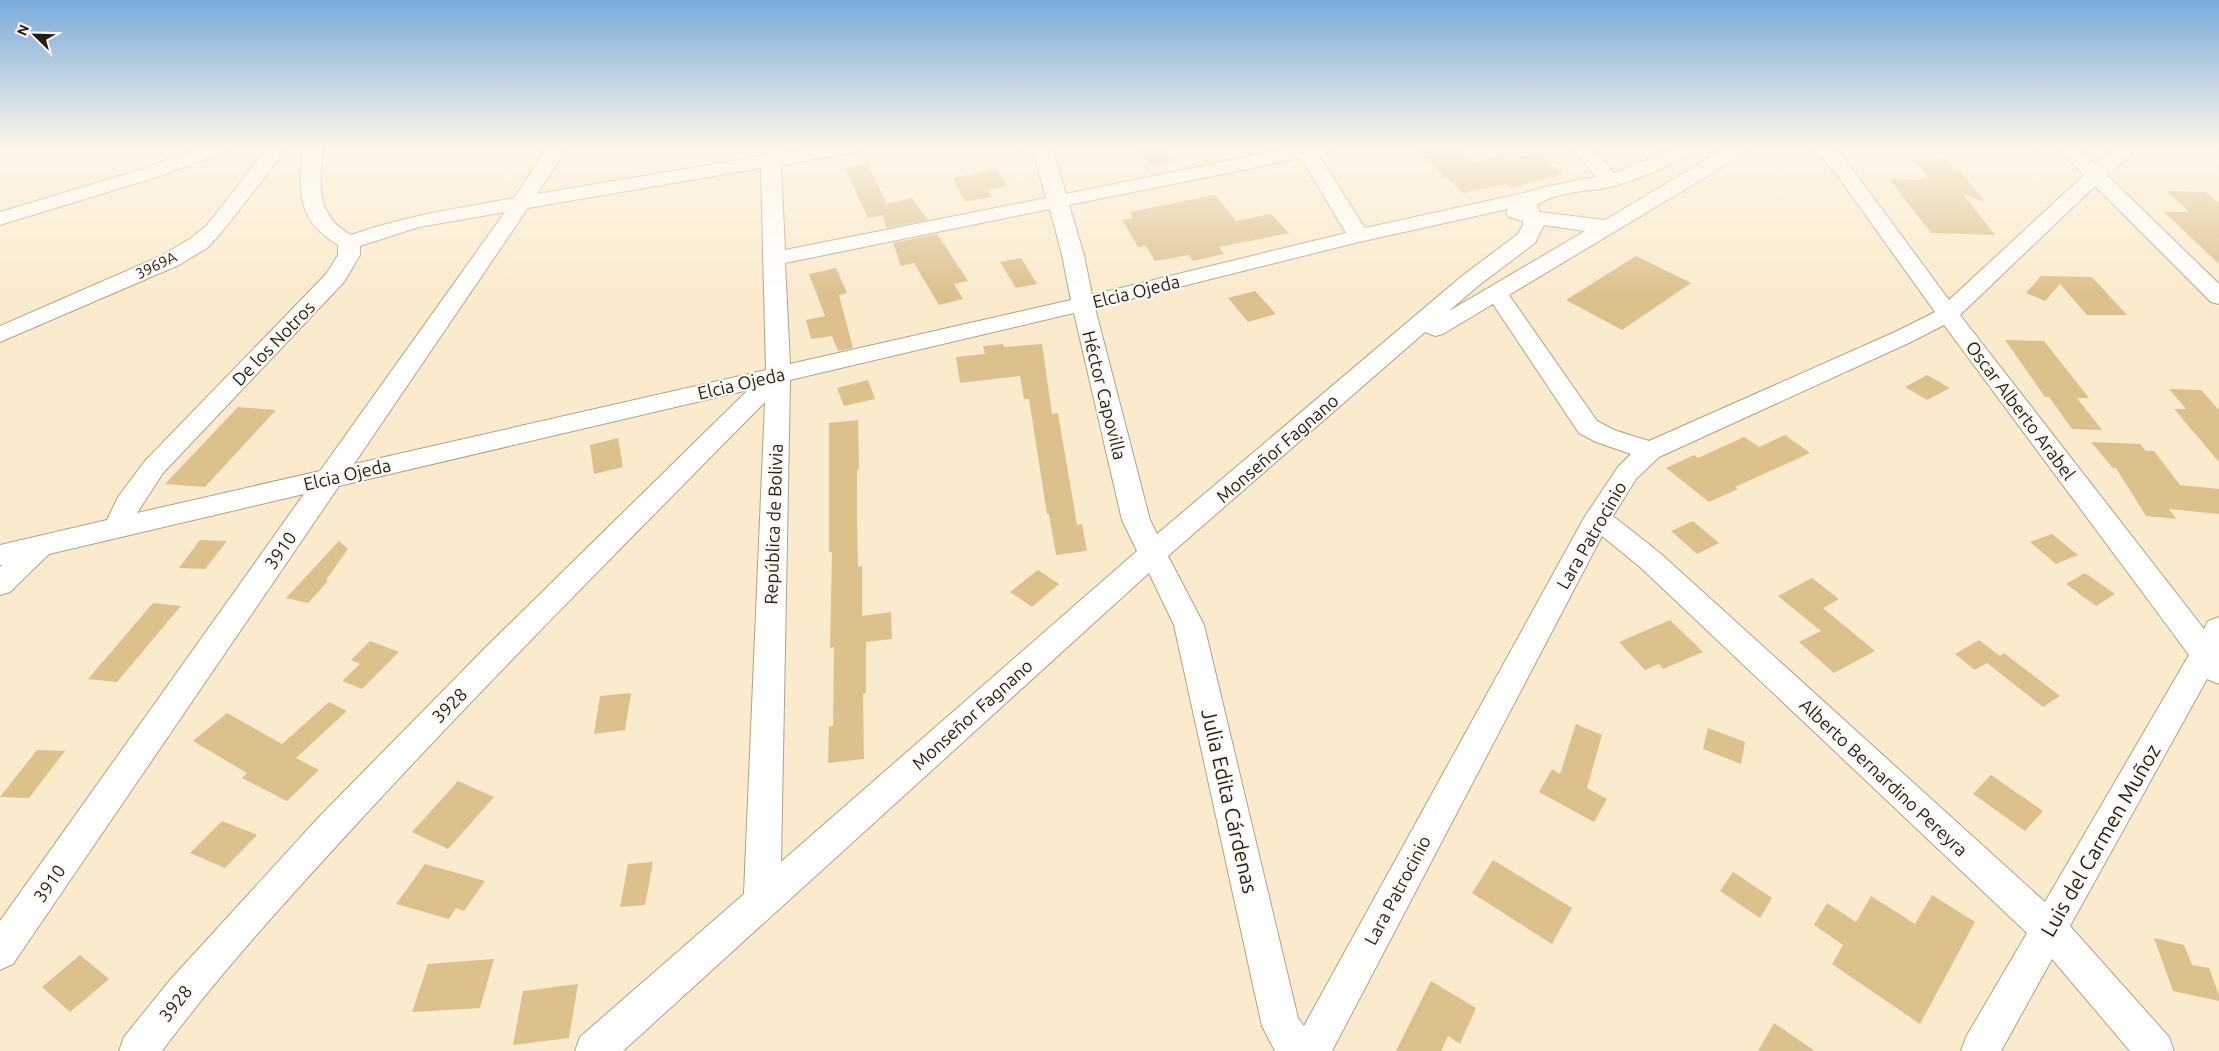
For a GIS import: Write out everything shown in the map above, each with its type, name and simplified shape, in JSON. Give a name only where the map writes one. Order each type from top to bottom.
[{"type":"street","points":[[0,219],[75,196]]},
{"type":"street","name":"3969A","points":[[0,335],[171,260],[198,243],[214,229],[240,196]]},
{"type":"street","points":[[312,196],[316,214],[326,228],[349,243],[391,228],[418,221],[561,196]]},
{"type":"street","name":"3910","points":[[0,952],[526,196]]},
{"type":"street","name":"República de Bolivia","points":[[762,900],[778,374],[773,196]]},
{"type":"street","name":"Héctor Capovilla","points":[[1057,196],[1073,255],[1083,304],[1136,520],[1152,554]]},
{"type":"street","points":[[774,259],[1082,196]]},
{"type":"street","points":[[1338,196],[1359,236]]},
{"type":"street","points":[[1533,207],[1542,196]]},
{"type":"street","name":"Monseñor Fagnano","points":[[1354,382],[1496,292],[1660,196]]},
{"type":"street","name":"Oscar Alberto Arabel","points":[[1862,196],[1948,314],[2215,652]]},
{"type":"street","name":"Lara Patrocinio","points":[[1311,1051],[1598,518],[1627,473],[1650,452],[1904,337],[1948,314],[2075,196]]},
{"type":"street","points":[[2116,196],[2219,297]]},
{"type":"street","name":"Monseñor Fagnano","points":[[594,1051],[1152,554],[1470,281],[1527,238],[1534,225],[1533,207]]},
{"type":"street","name":"Elcia Ojeda","points":[[0,554],[1083,304],[1359,236],[1482,208],[1510,211],[1533,207],[1584,226],[1610,226]]},
{"type":"street","name":"De los Notros","points":[[118,526],[128,504],[154,467],[336,277],[350,256],[349,243]]},
{"type":"street","points":[[1496,292],[1588,427],[1604,436],[1650,452]]},
{"type":"street","name":"3928","points":[[138,1051],[171,1006],[218,950],[388,767],[778,374]]},
{"type":"street","name":"Alberto Bernardino Pereyra","points":[[1598,518],[1650,560],[2049,929],[2155,1051]]},
{"type":"street","points":[[0,584],[44,543]]},
{"type":"street","name":"Julia Edita Cárdenas","points":[[1152,554],[1189,625],[1281,1026],[1298,1051]]},
{"type":"street","name":"Luis del Carmen Muñoz","points":[[1980,1051],[2049,929],[2215,652]]},
{"type":"building","points":[[858,196],[883,196],[887,204],[912,198],[928,220],[887,228],[883,215],[868,218]]},
{"type":"building","points":[[962,196],[992,197],[965,202]]},
{"type":"building","points":[[1216,196],[1236,221],[1271,214],[1289,233],[1219,247],[1224,254],[1193,261],[1189,255],[1155,261],[1146,246],[1138,247],[1122,220],[1133,218],[1130,212]]},
{"type":"building","points":[[1902,196],[1965,196],[1995,235],[1931,233]]},
{"type":"building","points":[[1969,196],[1980,196],[1985,202]]},
{"type":"building","points":[[2172,196],[2211,196],[2219,203],[2219,264],[2164,212],[2189,212]]},
{"type":"building","points":[[937,234],[968,281],[954,284],[963,299],[939,305],[914,263],[901,266],[893,243]]},
{"type":"building","points":[[1636,256],[1691,283],[1622,330],[1566,300]]},
{"type":"building","points":[[1021,258],[1037,284],[1016,288],[1000,262]]},
{"type":"building","points":[[836,268],[847,293],[839,295],[853,348],[838,351],[832,336],[811,339],[806,320],[825,316],[809,274]]},
{"type":"building","points":[[2041,276],[2092,277],[2127,315],[2087,315],[2060,284],[2045,301],[2026,293]]},
{"type":"building","points":[[1255,291],[1276,314],[1248,322],[1228,298]]},
{"type":"building","points":[[2005,340],[2044,341],[2089,398],[2077,398],[2102,430],[2072,429],[2049,397],[2045,397]]},
{"type":"building","points":[[1003,344],[1004,347],[1042,344],[1052,414],[1058,413],[1077,525],[1082,524],[1087,551],[1056,555],[1049,514],[1047,514],[1029,399],[1024,399],[1020,376],[960,383],[956,357],[985,354],[983,346]]},
{"type":"building","points":[[1927,375],[1950,388],[1927,400],[1905,387]]},
{"type":"building","points":[[868,380],[875,399],[844,406],[837,388]]},
{"type":"building","points":[[2169,389],[2201,390],[2219,410],[2219,462],[2174,409],[2186,409]]},
{"type":"building","points":[[238,407],[276,410],[205,487],[165,484]]},
{"type":"building","points":[[858,420],[857,522],[858,567],[862,566],[862,616],[891,612],[892,639],[866,642],[866,693],[863,694],[864,759],[828,763],[829,726],[833,726],[834,647],[830,648],[832,552],[829,552],[829,423]]},
{"type":"building","points":[[1785,435],[1810,453],[1735,487],[1738,489],[1709,502],[1666,468],[1694,455],[1698,458],[1744,437],[1759,447]]},
{"type":"building","points":[[618,438],[623,467],[594,474],[590,445]]},
{"type":"building","points":[[2091,442],[2140,444],[2146,451],[2154,451],[2180,485],[2219,489],[2219,514],[2169,509],[2176,519],[2146,516],[2116,468],[2113,468]]},
{"type":"building","points":[[1693,521],[1719,543],[1697,554],[1671,531]]},
{"type":"building","points":[[2052,534],[2078,555],[2056,564],[2030,542]]},
{"type":"building","points":[[200,540],[227,541],[205,569],[179,568]]},
{"type":"building","points":[[339,541],[348,549],[326,580],[328,581],[308,603],[286,598]]},
{"type":"building","points":[[1038,570],[1059,584],[1032,607],[1010,592]]},
{"type":"building","points":[[2085,573],[2115,594],[2096,606],[2066,584]]},
{"type":"building","points":[[1812,578],[1839,599],[1823,608],[1875,651],[1834,673],[1799,642],[1821,631],[1778,596]]},
{"type":"building","points":[[153,603],[181,606],[117,682],[88,679]]},
{"type":"building","points":[[1670,620],[1703,652],[1663,669],[1659,664],[1645,670],[1619,642]]},
{"type":"building","points":[[1979,640],[2000,656],[2004,653],[2060,696],[2043,707],[1987,663],[1990,661],[1975,670],[1955,654]]},
{"type":"building","points":[[370,641],[399,652],[362,689],[342,681],[360,664],[351,660]]},
{"type":"building","points":[[631,693],[625,730],[594,734],[600,696]]},
{"type":"building","points":[[329,702],[347,711],[296,758],[319,770],[287,801],[242,778],[247,773],[193,741],[227,713],[282,744]]},
{"type":"building","points":[[1576,724],[1602,735],[1587,788],[1607,799],[1594,822],[1539,792],[1552,769],[1560,774]]},
{"type":"building","points":[[1708,728],[1745,742],[1741,764],[1703,749]]},
{"type":"building","points":[[37,750],[65,751],[29,798],[0,797]]},
{"type":"building","points":[[1991,775],[2043,811],[2025,831],[1973,794]]},
{"type":"building","points":[[458,781],[494,797],[448,849],[412,832]]},
{"type":"building","points":[[222,821],[257,835],[225,868],[190,853]]},
{"type":"building","points":[[1493,860],[1572,908],[1552,944],[1472,893]]},
{"type":"building","points":[[653,862],[645,905],[620,907],[628,864]]},
{"type":"building","points":[[425,864],[485,881],[464,911],[456,908],[449,919],[396,904]]},
{"type":"building","points":[[1733,872],[1772,898],[1760,918],[1720,891]]},
{"type":"building","points":[[1932,895],[1975,922],[1920,1024],[1832,964],[1843,945],[1814,925],[1827,903],[1856,922],[1871,896],[1915,924]]},
{"type":"building","points":[[2154,938],[2184,945],[2192,965],[2209,968],[2219,995],[2219,1001],[2173,991]]},
{"type":"building","points":[[80,955],[109,979],[70,1012],[42,987]]},
{"type":"building","points":[[494,959],[480,1008],[412,1012],[428,964]]},
{"type":"building","points":[[1431,981],[1476,1008],[1460,1044],[1448,1036],[1441,1051],[1396,1051]]},
{"type":"building","points":[[578,984],[569,1038],[513,1045],[523,991]]},
{"type":"building","points":[[1774,1023],[1815,1051],[1758,1051]]}]
